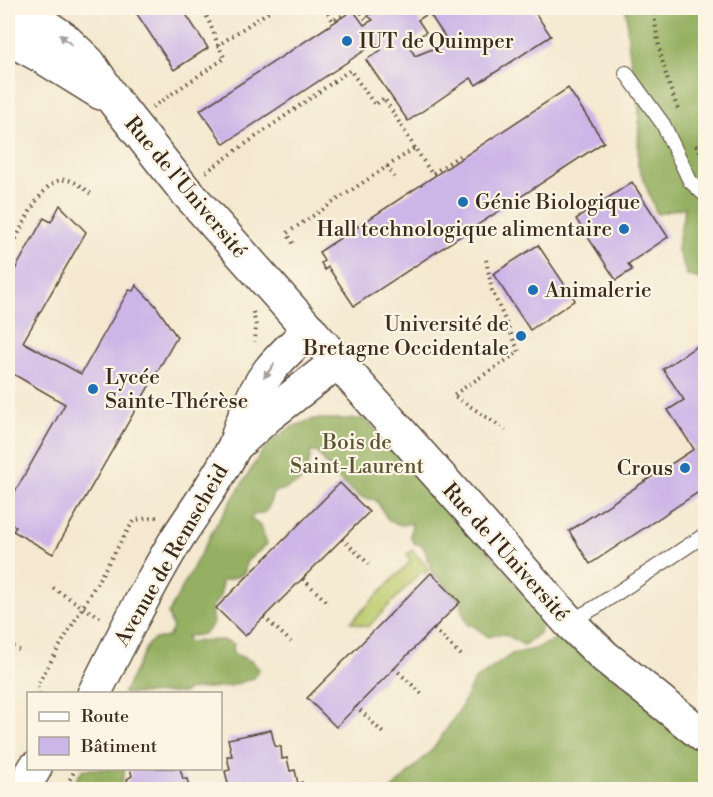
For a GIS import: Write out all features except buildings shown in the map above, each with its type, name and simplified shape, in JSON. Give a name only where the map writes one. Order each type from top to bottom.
[{"type":"street","name":"Rue de l'Université","points":[[12,8],[43,24],[76,48],[102,79],[115,102],[184,189],[569,622],[604,656],[705,738]]},
{"type":"street","name":"Rue de l'Université","points":[[8,38],[115,102]]},
{"type":"street","name":"Avenue de Remscheid","points":[[87,692],[101,679],[124,632],[175,542],[234,446],[243,420],[267,372],[310,330]]},
{"type":"street","name":"Avenue de Remscheid","points":[[234,446],[337,362]]},
{"type":"street","points":[[22,789],[34,770]]},
{"type":"street","points":[[43,789],[53,770]]},
{"type":"lane","points":[[626,73],[663,124],[690,181],[705,196]]},
{"type":"lane","points":[[569,622],[596,607],[705,534]]},
{"type":"path","points":[[147,110],[225,58],[217,46],[207,15],[202,8]]},
{"type":"path","points":[[217,46],[274,8]]},
{"type":"path","points":[[325,8],[333,21],[356,8],[368,22]]},
{"type":"path","points":[[654,8],[664,70],[682,116]]},
{"type":"path","points":[[184,189],[350,70],[375,105],[384,98],[432,174],[462,154]]},
{"type":"path","points":[[694,142],[705,160]]},
{"type":"path","points":[[293,243],[287,233],[415,148]]},
{"type":"path","points":[[387,166],[394,177]]},
{"type":"path","points":[[8,255],[35,202],[44,190],[64,179],[75,182],[91,194]]},
{"type":"path","points":[[486,260],[492,290],[519,352],[453,395],[506,430]]},
{"type":"path","points":[[255,346],[256,326],[252,311],[274,291]]},
{"type":"path","points":[[39,692],[37,685],[135,520],[163,515]]},
{"type":"path","points":[[342,539],[369,564]]},
{"type":"path","points":[[303,579],[329,604]]},
{"type":"path","points":[[53,588],[124,632]]},
{"type":"path","points":[[264,617],[291,642]]},
{"type":"path","points":[[434,629],[461,655]]},
{"type":"path","points":[[8,643],[19,650]]},
{"type":"path","points":[[394,668],[422,694]]},
{"type":"path","points":[[356,706],[383,733]]},
{"type":"path","points":[[64,789],[75,770]]},
{"type":"green space","points":[[626,8],[705,8],[705,281],[687,275],[677,248],[685,207],[657,214],[638,165],[639,109],[628,42]]},
{"type":"green space","name":"Bois de Saint-Laurent","points":[[314,419],[365,419],[410,463],[546,616],[539,633],[524,645],[504,634],[489,637],[472,625],[468,625],[461,609],[462,603],[431,571],[432,567],[422,545],[414,543],[410,537],[412,523],[402,525],[389,521],[376,500],[360,497],[335,476],[318,453],[311,451],[305,476],[297,484],[273,493],[268,509],[263,513],[253,515],[251,519],[260,526],[267,544],[246,562],[242,575],[222,581],[220,597],[211,608],[213,623],[208,630],[198,635],[186,636],[189,642],[222,640],[234,644],[232,653],[251,661],[259,669],[254,678],[230,686],[187,690],[186,692],[124,692],[148,644],[155,639],[168,637],[173,629],[168,614],[215,527],[267,444],[292,427]]},
{"type":"green space","points":[[412,550],[429,569],[425,574],[422,571],[368,627],[351,622],[411,561],[407,555]]},
{"type":"green space","points":[[555,639],[568,641],[705,747],[705,789],[391,790],[433,749],[459,711],[474,681],[512,654],[535,649]]},
{"type":"green space","points":[[82,770],[125,770],[120,789],[70,789]]},
{"type":"place","name":"IUT de Quimper","points":[[347,41]]},
{"type":"place","name":"Génie Biologique","points":[[463,202]]},
{"type":"place","name":"Hall technologique alimentaire","points":[[624,229]]},
{"type":"place","name":"Animalerie","points":[[533,290]]},
{"type":"place","name":"Université de Bretagne Occidentale","points":[[521,336]]},
{"type":"place","name":"Lycée Sainte-Thérèse","points":[[93,389]]},
{"type":"place","name":"Crous","points":[[685,468]]}]
